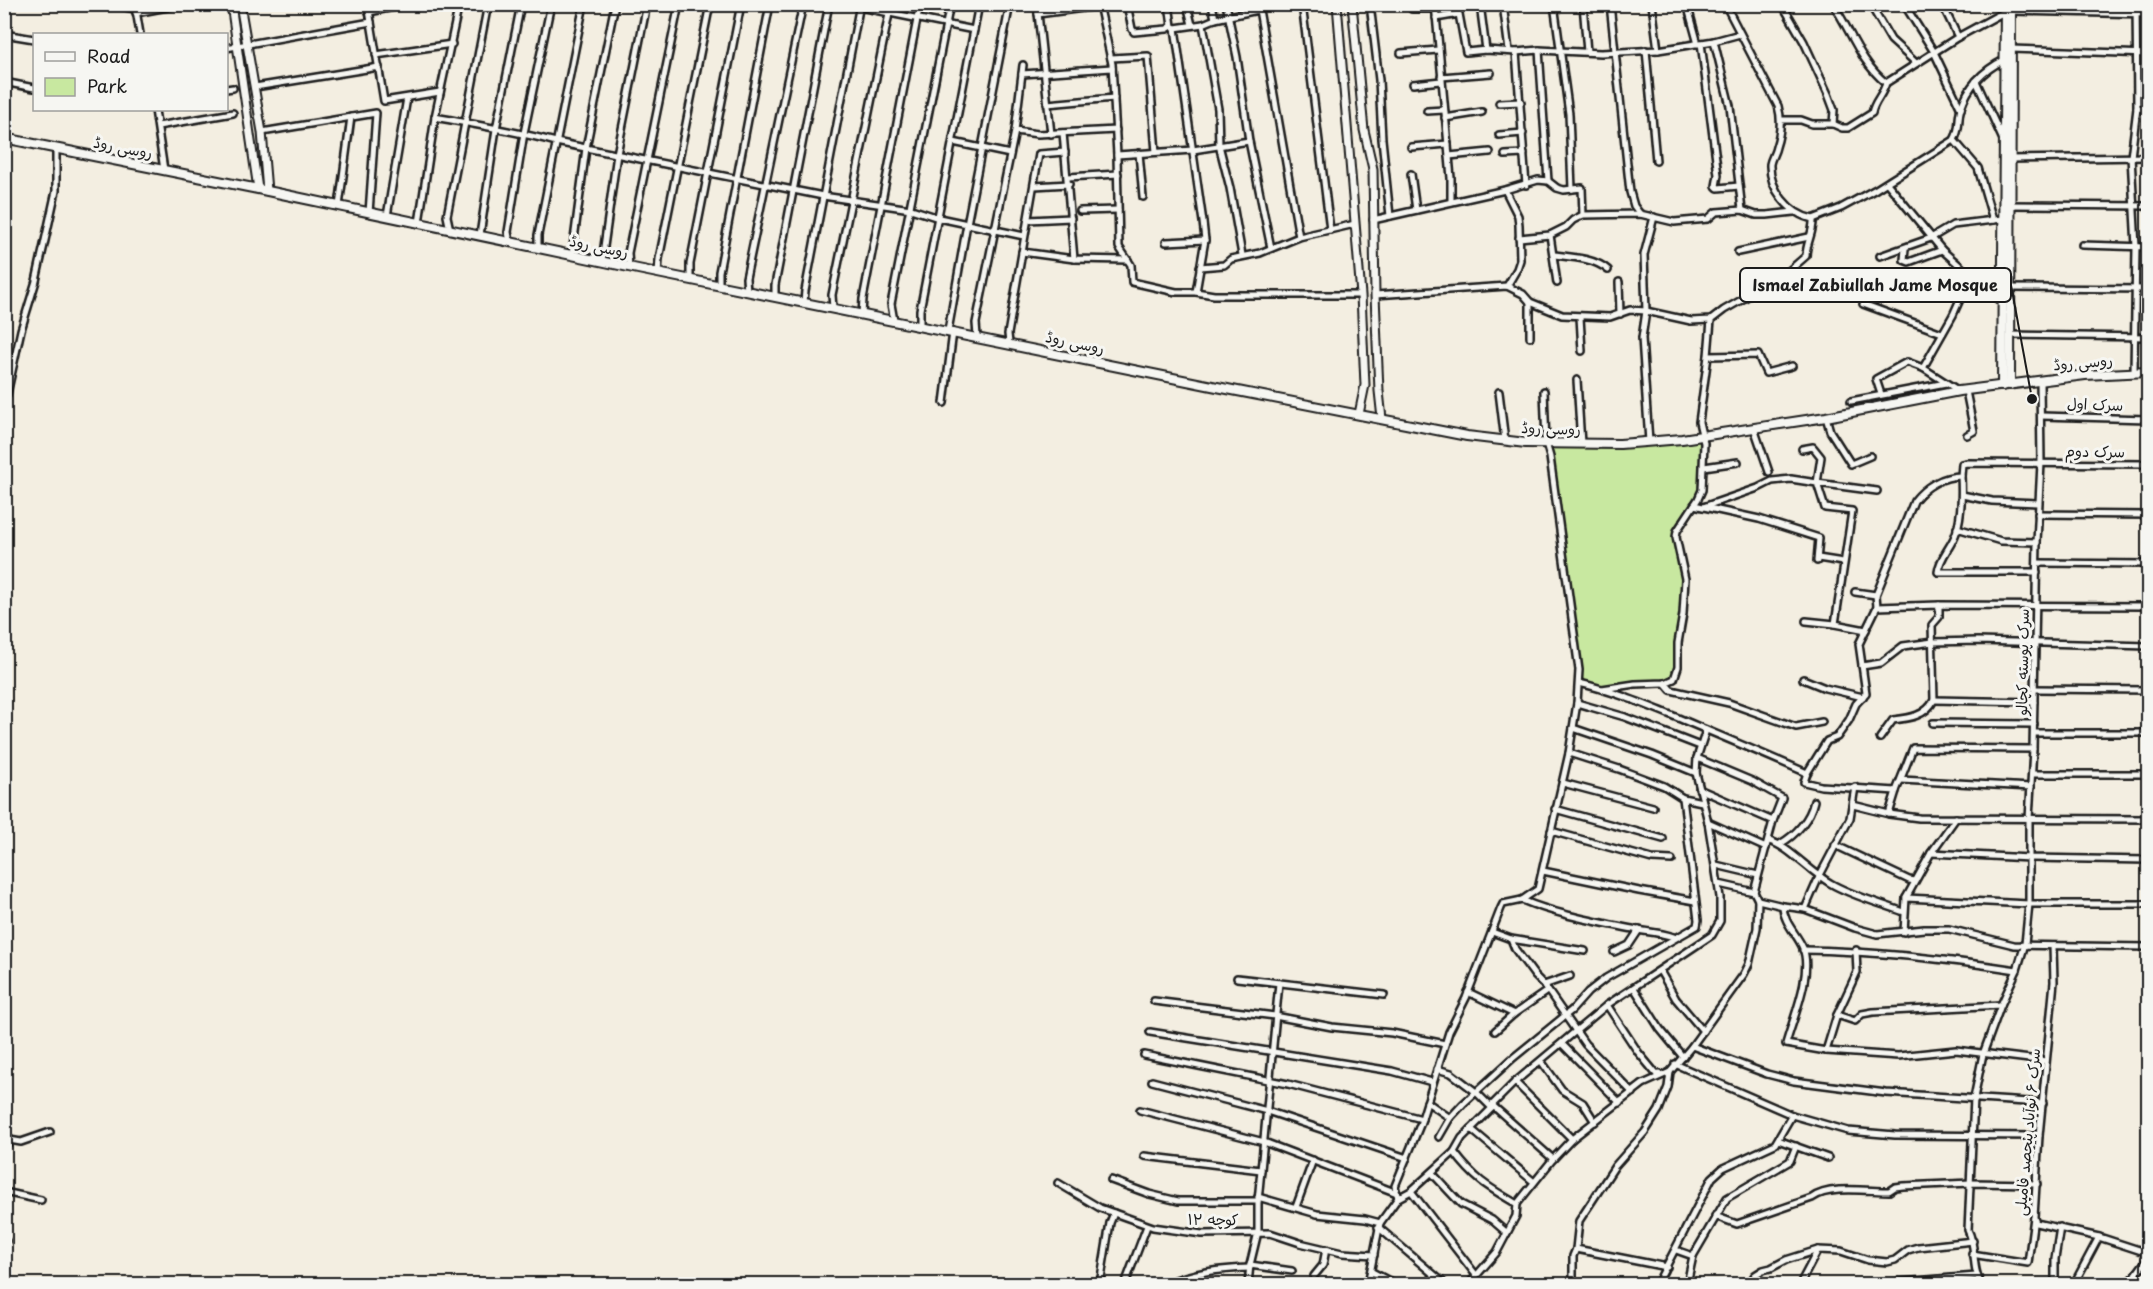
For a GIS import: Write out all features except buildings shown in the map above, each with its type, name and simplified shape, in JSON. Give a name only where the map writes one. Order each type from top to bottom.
[{"type":"main road","points":[[2006,385],[2002,303],[2002,219],[2011,49],[2008,8]]},
{"type":"main road","points":[[2006,385],[2010,336],[2010,159],[2006,141],[2004,60],[2008,8]]},
{"type":"main road","name":"روسی روڈ","points":[[4,138],[894,321],[1467,436],[1505,441],[1581,444],[1649,442],[1826,417],[1962,391],[2040,381],[2148,372]]},
{"type":"street","points":[[112,4],[135,9],[183,4]]},
{"type":"street","points":[[231,4],[262,190]]},
{"type":"street","points":[[240,4],[262,132],[262,190]]},
{"type":"street","points":[[368,4],[384,102],[440,92]]},
{"type":"street","points":[[369,12],[410,4]]},
{"type":"street","points":[[419,223],[435,117],[459,4]]},
{"type":"street","points":[[450,230],[447,216],[488,4]]},
{"type":"street","points":[[480,235],[496,129],[521,4]]},
{"type":"street","points":[[510,242],[508,232],[524,133],[551,4]]},
{"type":"street","points":[[538,248],[537,236],[584,4]]},
{"type":"street","points":[[572,255],[586,147],[615,4]]},
{"type":"street","points":[[602,261],[617,154],[647,4]]},
{"type":"street","points":[[629,267],[628,253],[679,4]]},
{"type":"street","points":[[658,273],[710,4]]},
{"type":"street","points":[[690,279],[690,264],[741,4]]},
{"type":"street","points":[[719,285],[719,272],[770,4]]},
{"type":"street","points":[[747,291],[746,278],[803,4]]},
{"type":"street","points":[[776,297],[775,285],[829,4]]},
{"type":"street","points":[[845,4],[974,30]]},
{"type":"street","points":[[833,308],[832,295],[891,4]]},
{"type":"street","points":[[862,314],[880,204],[920,4]]},
{"type":"street","points":[[894,321],[891,304],[950,4]]},
{"type":"street","points":[[920,325],[920,310],[979,4]]},
{"type":"street","points":[[944,403],[951,331],[967,224],[1010,4]]},
{"type":"street","points":[[1037,4],[1051,134]]},
{"type":"street","points":[[1127,4],[1134,32],[1203,24],[1258,7],[1299,237]]},
{"type":"street","points":[[1169,4],[1205,240],[1196,292]]},
{"type":"street","points":[[1187,4],[1192,25]]},
{"type":"street","points":[[1212,4],[1215,19]]},
{"type":"street","points":[[1226,4],[1237,57],[1249,141],[1271,248]]},
{"type":"street","points":[[1302,4],[1330,230]]},
{"type":"street","points":[[1337,4],[1362,295],[1365,385],[1359,414]]},
{"type":"street","points":[[1352,4],[1364,130],[1373,168],[1375,295],[1382,419]]},
{"type":"street","points":[[1370,4],[1379,80],[1389,216]]},
{"type":"street","points":[[1411,4],[1412,9],[1435,7],[1451,202]]},
{"type":"street","points":[[1480,4],[1486,50]]},
{"type":"street","points":[[1503,4],[1509,51]]},
{"type":"street","points":[[1554,4],[1569,114],[1572,189]]},
{"type":"street","points":[[1582,4],[1587,52]]},
{"type":"street","points":[[1610,4],[1617,52],[1623,144],[1630,192],[1634,206],[1640,214]]},
{"type":"street","points":[[1652,4],[1658,50]]},
{"type":"street","points":[[1687,4],[1700,43],[1718,172],[1716,186],[1718,188],[1739,186]]},
{"type":"street","points":[[1725,4],[1778,106],[1782,120],[1780,135],[1770,162],[1771,177],[1777,191],[1794,212]]},
{"type":"street","points":[[1782,4],[1804,42],[1828,94],[1834,110],[1833,124]]},
{"type":"street","points":[[1833,4],[1857,50],[1886,83]]},
{"type":"street","points":[[1904,4],[1934,52],[1960,109]]},
{"type":"street","points":[[1942,4],[1958,37]]},
{"type":"street","points":[[2134,372],[2136,247],[2131,157],[2137,108],[2136,4]]},
{"type":"street","points":[[1038,14],[1099,5],[1112,68],[1118,174],[1119,247],[1132,270],[1132,282],[1176,292],[1214,295],[1362,295]]},
{"type":"street","points":[[804,302],[860,6]]},
{"type":"street","points":[[1871,6],[1891,40],[1916,63]]},
{"type":"street","points":[[1782,120],[1801,120],[1812,124],[1833,124],[1848,128],[1872,113],[1874,102],[1885,89],[1886,83],[2008,8],[2148,15]]},
{"type":"street","points":[[135,9],[140,33]]},
{"type":"street","points":[[1436,18],[1460,14],[1465,51],[1658,50],[1714,41],[1740,34]]},
{"type":"street","points":[[228,48],[371,22]]},
{"type":"street","points":[[1203,24],[1218,108],[1219,145],[1230,188],[1242,255]]},
{"type":"street","points":[[4,34],[33,39]]},
{"type":"street","points":[[1714,41],[1731,106],[1742,210]]},
{"type":"street","points":[[376,55],[452,44]]},
{"type":"street","points":[[2011,49],[2148,54]]},
{"type":"street","points":[[1401,53],[1438,50]]},
{"type":"street","points":[[1539,50],[1548,181]]},
{"type":"street","points":[[1646,50],[1656,161]]},
{"type":"street","points":[[1516,52],[1526,185]]},
{"type":"street","points":[[1111,58],[1148,56],[1156,152]]},
{"type":"street","points":[[1519,238],[1550,235],[1583,215],[1640,214],[1674,222],[1708,219],[1716,213],[1742,210],[1755,215],[1794,212],[1813,219],[1841,208],[1887,183],[1954,140],[1959,130],[1960,109],[1976,81],[1982,73],[2004,60]]},
{"type":"street","points":[[977,336],[976,323],[1015,132],[1023,65]]},
{"type":"street","points":[[255,87],[379,67]]},
{"type":"street","points":[[1022,74],[1112,68]]},
{"type":"street","points":[[1413,84],[1491,73]]},
{"type":"street","points":[[1976,81],[2006,141]]},
{"type":"street","points":[[4,82],[33,88]]},
{"type":"street","points":[[387,216],[407,98]]},
{"type":"street","points":[[1047,104],[1114,98]]},
{"type":"street","points":[[1499,102],[1521,102]]},
{"type":"street","points":[[2137,108],[2147,107]]},
{"type":"street","points":[[1427,111],[1444,110]]},
{"type":"street","points":[[154,111],[164,170]]},
{"type":"street","points":[[1445,118],[1482,112]]},
{"type":"street","points":[[158,126],[233,113]]},
{"type":"street","points":[[262,132],[376,113],[369,213]]},
{"type":"street","points":[[339,206],[351,117]]},
{"type":"street","points":[[435,117],[524,133],[556,142],[823,196],[911,209],[939,218],[1024,236]]},
{"type":"street","points":[[1015,132],[1051,134],[1116,130]]},
{"type":"street","points":[[1063,133],[1074,259]]},
{"type":"street","points":[[1499,135],[1523,133]]},
{"type":"street","points":[[1954,140],[1978,168],[1993,220]]},
{"type":"street","points":[[1117,155],[1193,150],[1249,141]]},
{"type":"street","points":[[953,142],[1010,154]]},
{"type":"street","points":[[1411,147],[1448,144]]},
{"type":"street","points":[[4,408],[21,330],[36,281],[57,191],[56,149]]},
{"type":"street","points":[[1009,343],[1008,334],[1039,154],[1065,152]]},
{"type":"street","points":[[1449,156],[1490,152]]},
{"type":"street","points":[[1139,153],[1143,198]]},
{"type":"street","points":[[1505,155],[1524,154]]},
{"type":"street","points":[[2010,159],[2148,157]]},
{"type":"street","points":[[1068,177],[1118,174]]},
{"type":"street","points":[[1411,174],[1416,210]]},
{"type":"street","points":[[1373,220],[1506,190],[1538,180],[1548,181],[1557,188],[1583,189],[1583,215]]},
{"type":"street","points":[[1887,183],[1942,250],[2002,303]]},
{"type":"street","points":[[1034,186],[1069,184]]},
{"type":"street","points":[[1506,190],[1518,216],[1520,260],[1508,285]]},
{"type":"street","points":[[2010,205],[2148,206]]},
{"type":"street","points":[[1080,211],[1118,210]]},
{"type":"street","points":[[1649,442],[1642,338],[1646,311],[1644,255],[1654,217]]},
{"type":"street","points":[[1028,219],[1071,218]]},
{"type":"street","points":[[1375,295],[1508,285],[1523,294],[1530,302],[1562,315],[1610,317],[1630,310],[1646,311],[1691,321],[1711,320],[1724,310],[1784,276],[1806,256],[1809,237],[1814,229],[1813,219]]},
{"type":"street","points":[[1880,256],[1931,238],[1953,225],[2002,219]]},
{"type":"street","points":[[1200,267],[1224,265],[1231,259],[1260,253],[1299,237],[1355,224]]},
{"type":"street","points":[[1550,235],[1557,283]]},
{"type":"street","points":[[1738,252],[1809,237]]},
{"type":"street","points":[[1166,242],[1205,240]]},
{"type":"street","points":[[2082,246],[2148,247]]},
{"type":"street","points":[[1905,249],[1904,260],[1909,262],[1942,250]]},
{"type":"street","points":[[1022,252],[1074,259],[1128,260]]},
{"type":"street","points":[[1554,255],[1592,262],[1608,270]]},
{"type":"street","points":[[1923,368],[1953,315],[1971,275]]},
{"type":"street","points":[[1928,281],[1966,286]]},
{"type":"street","points":[[1619,282],[1620,314]]},
{"type":"street","points":[[2010,288],[2148,289]]},
{"type":"street","points":[[1530,302],[1530,337]]},
{"type":"street","points":[[1863,304],[1942,333]]},
{"type":"street","points":[[1580,316],[1582,351]]},
{"type":"street","points":[[1602,689],[1674,680],[1678,667],[1684,579],[1676,537],[1677,531],[1702,490],[1703,435],[1699,422],[1711,320]]},
{"type":"street","points":[[2010,336],[2148,337]]},
{"type":"street","points":[[1708,356],[1758,355],[1766,373],[1792,366]]},
{"type":"street","points":[[1881,394],[1877,378],[1907,362],[1923,368],[1962,391],[1974,431],[1967,435]]},
{"type":"street","points":[[1577,380],[1581,444]]},
{"type":"street","name":"سرک پوسته کچالو","points":[[1976,1276],[1972,1254],[1973,1240],[1968,1230],[1974,1098],[1983,1054],[2017,970],[2025,944],[2030,904],[2029,819],[2034,733],[2038,503],[2041,463],[2040,381]]},
{"type":"street","points":[[1851,401],[1946,383]]},
{"type":"street","points":[[1397,1196],[1395,1186],[1422,1119],[1445,1044],[1503,904],[1522,900],[1538,889],[1569,753],[1579,683],[1550,457],[1546,443],[1544,391]]},
{"type":"street","points":[[1500,392],[1505,441]]},
{"type":"street","name":"سرک اول","points":[[2041,416],[2148,419]]},
{"type":"street","points":[[1826,417],[1830,431],[1851,464],[1870,456]]},
{"type":"street","points":[[1754,428],[1769,472]]},
{"type":"street","points":[[1802,449],[1813,447],[1821,457],[1817,483],[1825,508],[1852,511],[1835,624]]},
{"type":"street","points":[[1704,467],[1738,462]]},
{"type":"street","name":"سرک دوم","points":[[1961,476],[1962,464],[2148,464]]},
{"type":"street","points":[[1896,791],[1821,786],[1804,782],[1827,741],[1837,737],[1849,720],[1856,704],[1866,693],[1859,644],[1877,607],[1876,595],[1914,501],[1921,492],[1935,482],[1961,476],[1961,512],[1956,536],[1939,562],[1938,572],[2037,572]]},
{"type":"street","points":[[1703,507],[1772,481],[1791,479],[1877,491]]},
{"type":"street","points":[[1962,495],[1992,501],[2038,503]]},
{"type":"street","points":[[1694,505],[1759,519],[1819,538],[1817,560],[1843,562]]},
{"type":"street","points":[[2038,514],[2148,515]]},
{"type":"street","points":[[1957,528],[2001,541],[2037,542]]},
{"type":"street","points":[[2037,563],[2148,564]]},
{"type":"street","points":[[1855,592],[1876,595]]},
{"type":"street","points":[[1880,738],[1893,720],[1921,715],[1930,708],[1934,700],[1932,625],[1940,617],[1939,605]]},
{"type":"street","points":[[1877,607],[2148,606]]},
{"type":"street","points":[[1806,621],[1866,630]]},
{"type":"street","points":[[1862,666],[1881,663],[1903,646],[1933,642],[1978,641],[2148,646]]},
{"type":"street","points":[[1803,679],[1825,688],[1863,697]]},
{"type":"street","points":[[1665,682],[1671,690],[1737,706],[1796,727],[1822,722]]},
{"type":"street","points":[[1579,683],[1602,689],[1706,730],[1807,773]]},
{"type":"street","points":[[2034,689],[2148,690]]},
{"type":"street","points":[[1934,700],[2034,702]]},
{"type":"street","points":[[1577,703],[1625,717],[1700,746]]},
{"type":"street","points":[[1932,723],[2034,724]]},
{"type":"street","points":[[1572,728],[1652,755],[1696,773]]},
{"type":"street","points":[[1368,1284],[1379,1225],[1397,1196],[1411,1191],[1432,1173],[1454,1152],[1462,1138],[1515,1082],[1562,1044],[1575,1030],[1607,1005],[1712,935],[1720,921],[1719,884],[1708,822],[1696,773],[1697,758],[1706,730]]},
{"type":"street","points":[[2034,733],[2148,733]]},
{"type":"street","points":[[1889,814],[1913,748],[2033,749]]},
{"type":"street","points":[[1569,753],[1664,786],[1683,798],[1702,802]]},
{"type":"street","points":[[1573,1284],[1573,1256],[1579,1221],[1615,1166],[1639,1141],[1650,1125],[1659,1110],[1668,1087],[1670,1072],[1675,1064],[1692,1046],[1734,990],[1749,964],[1758,928],[1758,900],[1754,892],[1773,821],[1782,798],[1776,793],[1697,758]]},
{"type":"street","points":[[2032,774],[2148,774]]},
{"type":"street","points":[[1901,780],[2031,787]]},
{"type":"street","points":[[1563,783],[1653,807]]},
{"type":"street","points":[[1805,909],[1850,818],[1855,788]]},
{"type":"street","points":[[1699,789],[1773,821]]},
{"type":"street","points":[[1439,1137],[1450,1118],[1476,1092],[1513,1058],[1572,1010],[1580,998],[1606,978],[1697,926],[1683,798]]},
{"type":"street","points":[[1780,844],[1790,838],[1802,825],[1812,812],[1814,801]]},
{"type":"street","points":[[1853,805],[1889,814],[1919,818],[2148,819]]},
{"type":"street","points":[[1556,810],[1663,839]]},
{"type":"street","points":[[1904,932],[1906,898],[1931,853],[1956,818]]},
{"type":"street","points":[[1708,822],[1766,848]]},
{"type":"street","points":[[1551,831],[1652,859],[1672,860]]},
{"type":"street","points":[[1769,841],[1780,844],[1819,877],[1833,885],[1904,912]]},
{"type":"street","points":[[1835,845],[1915,881]]},
{"type":"street","points":[[1931,853],[2030,858],[2148,860]]},
{"type":"street","points":[[1716,865],[1758,875]]},
{"type":"street","points":[[1543,871],[1695,901]]},
{"type":"street","points":[[1719,884],[1754,892]]},
{"type":"street","points":[[1906,898],[2030,904],[2148,904]]},
{"type":"street","points":[[1522,900],[1539,907],[1657,932],[1675,938]]},
{"type":"street","points":[[1758,900],[1805,909],[1877,934],[1949,929],[2014,945],[2148,947]]},
{"type":"street","points":[[1783,906],[1785,918],[1803,950],[1807,971],[1786,1044],[1826,1051],[1898,1056],[1956,1050],[2046,1061]]},
{"type":"street","points":[[1614,952],[1629,945],[1639,930]]},
{"type":"street","points":[[1492,932],[1511,939],[1585,951]]},
{"type":"street","points":[[1511,939],[1534,976],[1544,985],[1585,1044],[1633,1093]]},
{"type":"street","name":"سرک ۶ نوآباد پنجصد فامیلی","points":[[1972,1254],[2028,1263],[2054,982],[2053,946]]},
{"type":"street","points":[[1803,950],[1856,950],[1939,958],[2017,970]]},
{"type":"street","points":[[1826,1051],[1837,1015],[1857,972],[1856,950]]},
{"type":"street","points":[[1660,971],[1676,999],[1703,1031]]},
{"type":"street","points":[[1544,985],[1570,976]]},
{"type":"street","points":[[1237,978],[1384,995]]},
{"type":"street","points":[[1248,1284],[1258,1232],[1258,1199],[1279,983]]},
{"type":"street","points":[[1634,988],[1660,1029],[1683,1057]]},
{"type":"street","points":[[1495,1030],[1547,991]]},
{"type":"street","points":[[1468,992],[1514,1014]]},
{"type":"street","points":[[1154,1001],[1275,1016],[1332,1027],[1392,1033],[1445,1044]]},
{"type":"street","points":[[1607,1005],[1638,1052],[1657,1075],[1670,1072]]},
{"type":"street","points":[[1837,1015],[1855,1021],[1862,1014],[1873,1012],[2001,1005]]},
{"type":"street","points":[[1150,1032],[1274,1050],[1392,1071],[1432,1082]]},
{"type":"street","points":[[1562,1044],[1620,1103]]},
{"type":"street","points":[[1692,1046],[1767,1074],[1794,1081],[1886,1093],[2043,1102]]},
{"type":"street","points":[[1144,1055],[1269,1080],[1422,1119]]},
{"type":"street","points":[[1541,1061],[1562,1090],[1582,1103],[1595,1122]]},
{"type":"street","points":[[1675,1064],[1792,1115],[1848,1131],[1895,1135],[2039,1136]]},
{"type":"street","points":[[1437,1069],[1451,1073],[1476,1092],[1553,1159]]},
{"type":"street","points":[[1469,1284],[1497,1252],[1516,1216],[1517,1204],[1553,1159],[1572,1139],[1643,1084],[1663,1074]]},
{"type":"street","points":[[1152,1081],[1267,1111],[1407,1158]]},
{"type":"street","points":[[1515,1082],[1572,1139]]},
{"type":"street","points":[[1427,1102],[1450,1118]]},
{"type":"street","points":[[1140,1110],[1264,1142],[1397,1196]]},
{"type":"street","points":[[1657,1284],[1712,1178],[1723,1168],[1774,1144],[1779,1140],[1792,1115]]},
{"type":"street","points":[[1471,1129],[1534,1182]]},
{"type":"street","points":[[4,1148],[8,1139],[21,1142],[50,1132]]},
{"type":"street","points":[[1779,1140],[1828,1158]]},
{"type":"street","points":[[1686,1284],[1694,1256],[1727,1198],[1790,1161],[1796,1146]]},
{"type":"street","points":[[1454,1152],[1470,1172],[1486,1186],[1517,1204]]},
{"type":"street","points":[[1144,1156],[1261,1170]]},
{"type":"street","points":[[1296,1208],[1313,1160]]},
{"type":"street","points":[[1432,1173],[1461,1204],[1492,1220],[1507,1233]]},
{"type":"street","points":[[1112,1180],[1149,1194],[1178,1201],[1258,1199],[1317,1214],[1365,1219],[1379,1225],[1444,1284]]},
{"type":"street","name":"کوچه ۱۲","points":[[1058,1183],[1100,1208],[1147,1226],[1202,1234],[1270,1233],[1342,1253],[1374,1255]]},
{"type":"street","points":[[1715,1216],[1737,1224],[1830,1190],[1889,1191],[1894,1187],[1903,1186],[1971,1183],[2037,1184]]},
{"type":"street","points":[[1411,1191],[1476,1275]]},
{"type":"street","points":[[4,1192],[41,1200]]},
{"type":"street","points":[[1100,1284],[1110,1223],[1114,1214]]},
{"type":"street","points":[[2034,1217],[2037,1223],[2099,1237],[2148,1252]]},
{"type":"street","points":[[1125,1284],[1147,1226]]},
{"type":"street","points":[[2055,1284],[2055,1259],[2060,1227]]},
{"type":"street","points":[[2074,1284],[2099,1237]]},
{"type":"street","points":[[1749,1284],[1755,1275],[1763,1270],[1818,1250],[1841,1251],[1868,1260],[1887,1262],[1918,1247],[1973,1240]]},
{"type":"street","points":[[1314,1276],[1323,1265],[1326,1249]]},
{"type":"street","points":[[1576,1249],[1667,1267]]},
{"type":"street","points":[[1676,1250],[1694,1256]]},
{"type":"street","points":[[1800,1284],[1818,1250]]},
{"type":"street","points":[[2133,1283],[2148,1258]]},
{"type":"street","points":[[1165,1284],[1213,1270],[1250,1266],[1292,1271]]},
{"type":"street","points":[[1372,1272],[1395,1284]]},
{"type":"street","points":[[1877,1284],[1976,1276],[1981,1284]]},
{"type":"green space","points":[[1703,435],[1702,490],[1677,531],[1685,579],[1678,667],[1674,679],[1602,689],[1579,683],[1546,443],[1565,444]]},
{"type":"place","name":"Ismael Zabiullah Jame Mosque","points":[[2032,399]]}]
